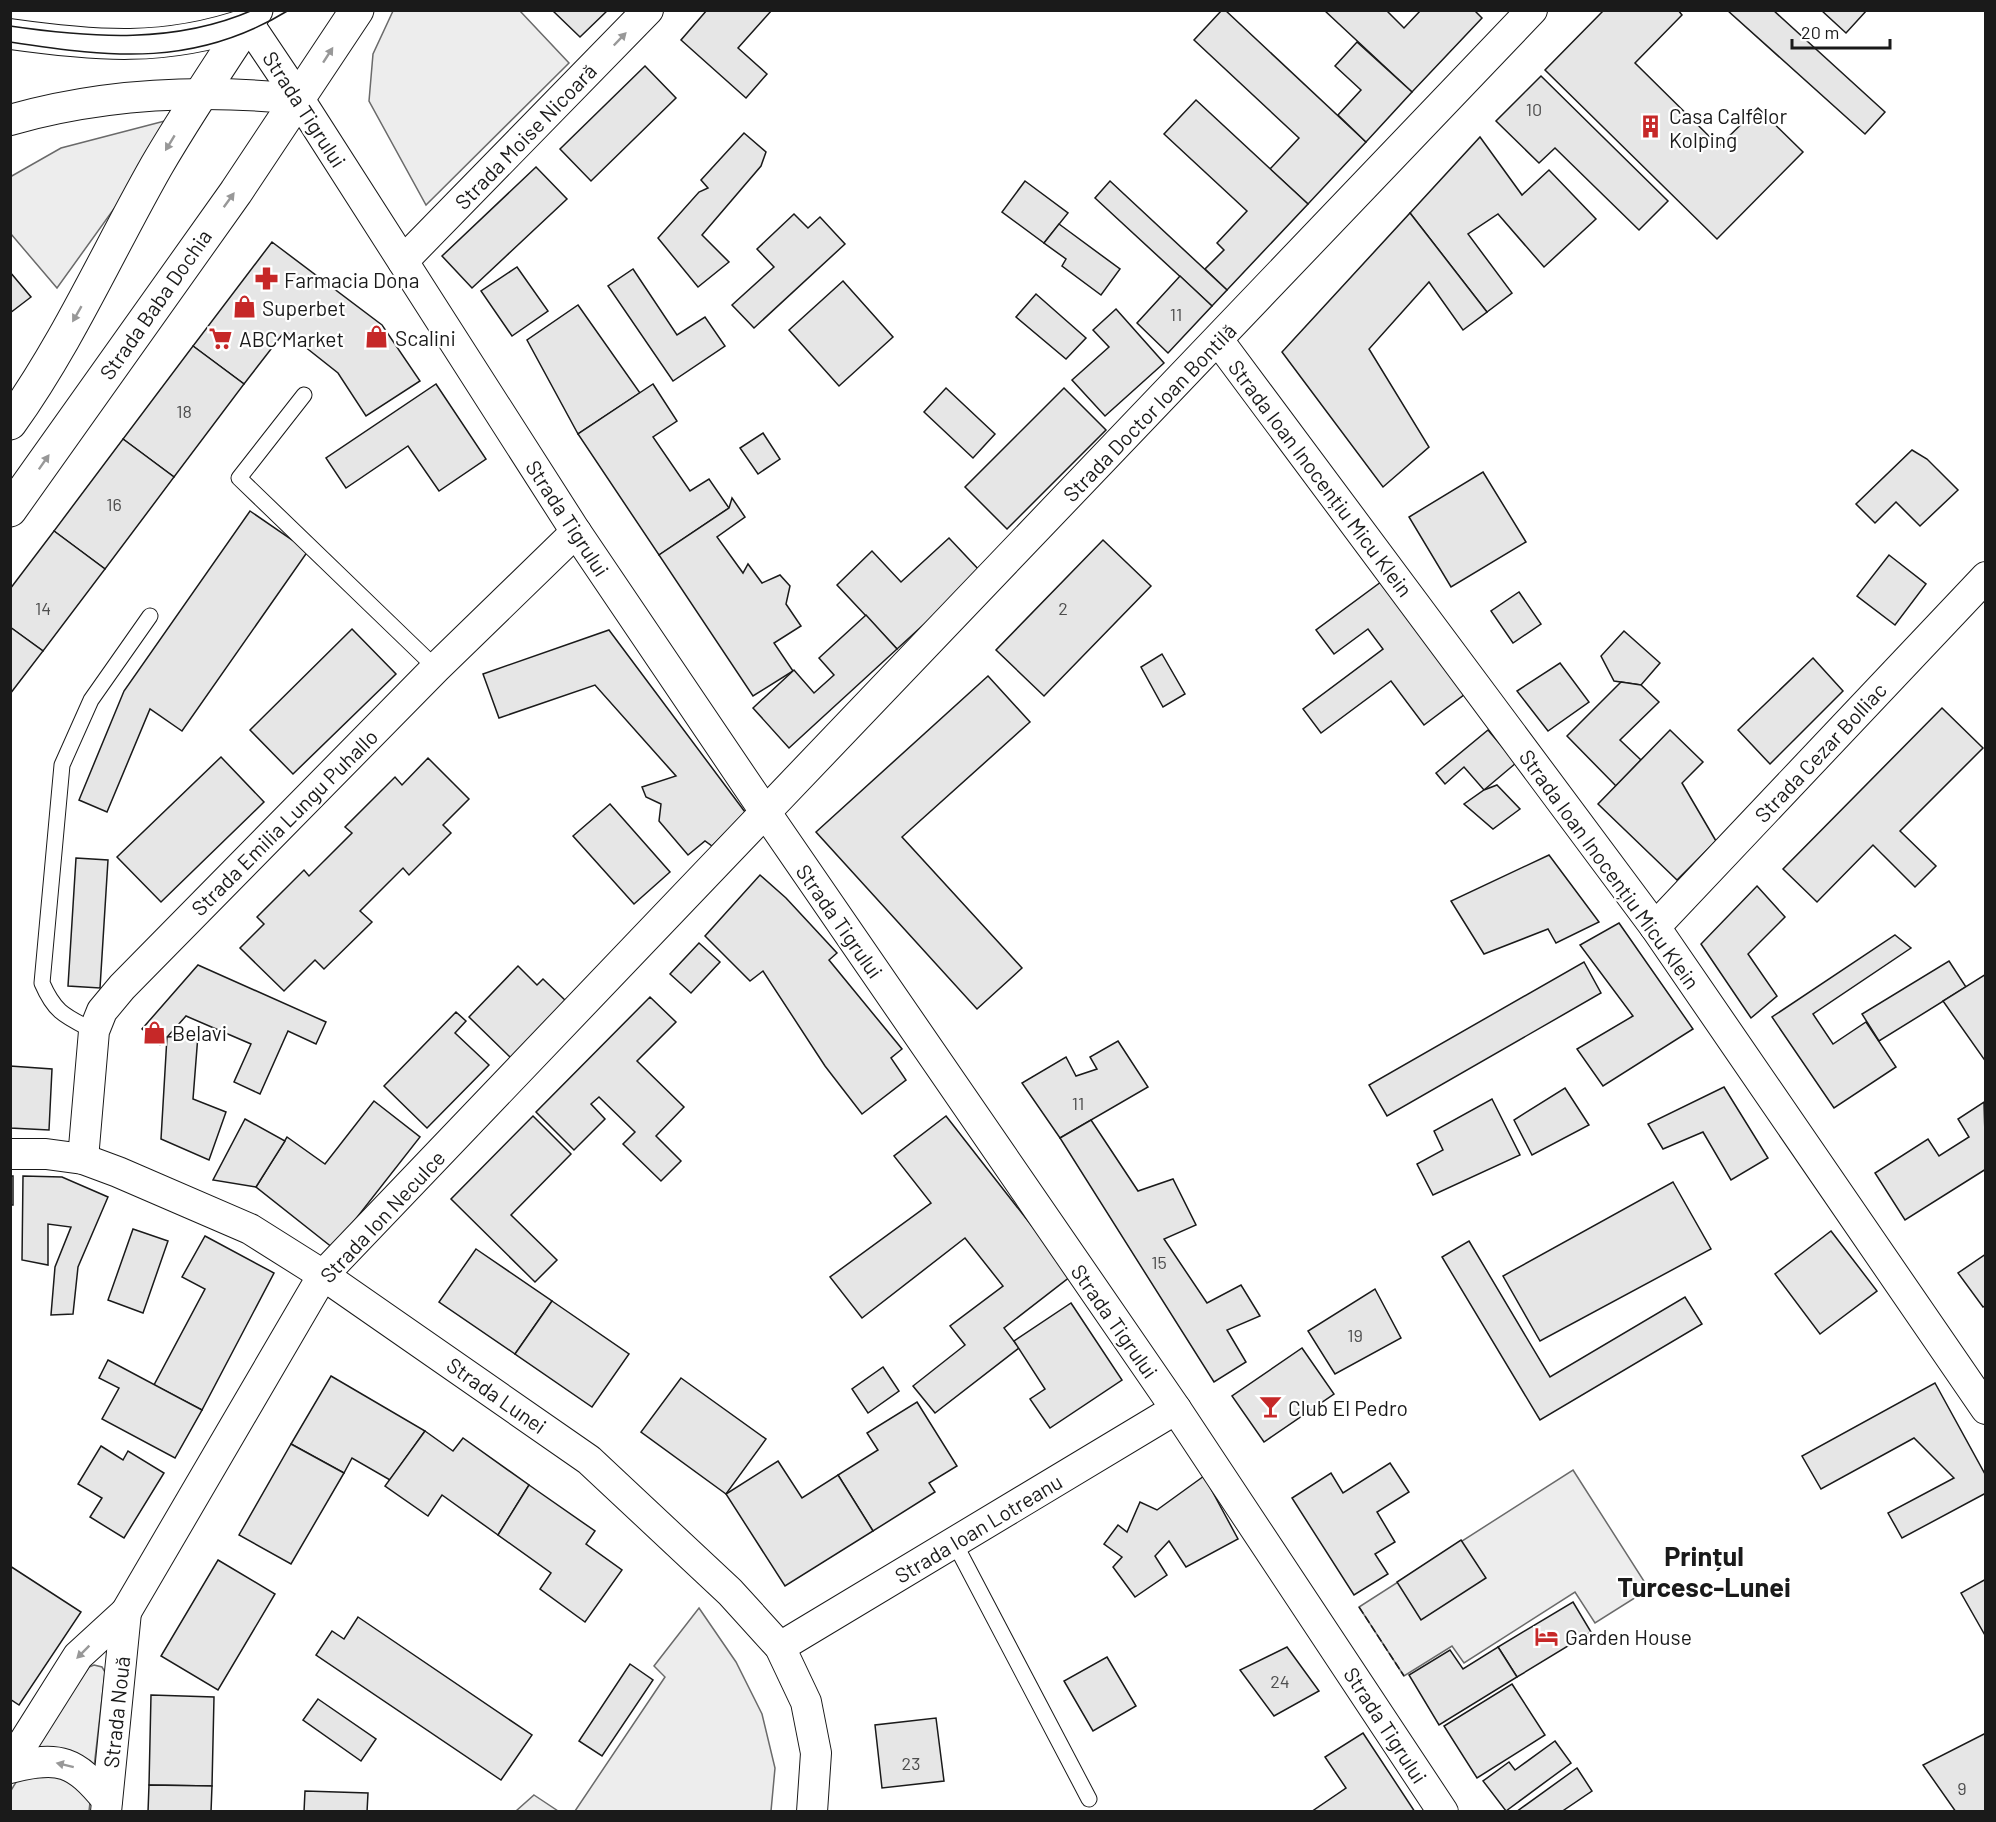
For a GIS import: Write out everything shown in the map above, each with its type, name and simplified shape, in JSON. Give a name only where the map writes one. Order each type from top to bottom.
[{"type":"main road","name":"Strada Baba Dochia","points":[[10,510],[299,99],[357,10]]},
{"type":"main road","points":[[10,423],[78,314],[157,166],[200,93],[252,16]]},
{"type":"street","name":"Strada Moise Nicoară","points":[[403,261],[648,10]]},
{"type":"street","name":"Strada Doctor Ioan Bontilă","points":[[766,813],[1532,10]]},
{"type":"street","name":"Strada Tigrului","points":[[252,16],[299,99],[576,532],[766,813],[1176,1409],[1443,1812]]},
{"type":"street","points":[[10,34],[110,45],[142,45],[192,39],[252,16]]},
{"type":"street","points":[[10,120],[60,106],[200,93],[299,99]]},
{"type":"street","name":"Strada Ioan Inocențiu Micu Klein","points":[[1218,340],[1655,927],[1986,1409]]},
{"type":"street","name":"Strada Emilia Lungu Puhallo","points":[[83,1159],[94,1031],[102,1011],[122,987],[436,668],[576,532]]},
{"type":"street","name":"Strada Cezar Bolliac","points":[[1655,927],[1986,577]]},
{"type":"street","name":"Strada Ion Neculce","points":[[10,1766],[78,1656],[126,1612],[323,1275],[766,813]]},
{"type":"street","name":"Strada Lunei","points":[[10,1154],[46,1154],[83,1159],[250,1229],[323,1275],[589,1460],[730,1592],[780,1647],[806,1702],[816,1753],[812,1812]]},
{"type":"street","name":"Strada Ioan Lotreanu","points":[[780,1647],[1176,1409]]},
{"type":"street","name":"Strada Nouă","points":[[106,1806],[126,1612]]},
{"type":"street","points":[[10,1766],[53,1762],[76,1767],[106,1806]]},
{"type":"lane","points":[[304,395],[239,478],[436,668]]},
{"type":"lane","points":[[94,1031],[68,1018],[51,1005],[42,983],[62,765],[91,700],[150,616]]},
{"type":"lane","points":[[954,1542],[1089,1799]]},
{"type":"shaded area","points":[[393,11],[520,11],[569,63],[426,205],[369,101],[373,54]]},
{"type":"shaded area","points":[[180,117],[57,288],[11,234],[10,177],[61,148]]},
{"type":"shaded area","points":[[1573,1470],[1649,1589],[1595,1623],[1575,1592],[1464,1663],[1452,1646],[1404,1676],[1359,1607]]},
{"type":"shaded area","points":[[699,1608],[736,1662],[762,1714],[775,1768],[771,1811],[575,1811],[665,1677],[654,1666]]},
{"type":"shaded area","points":[[94,1665],[102,1667],[105,1672],[89,1811],[11,1811],[10,1792],[67,1699],[89,1667]]},
{"type":"shaded area","points":[[534,1795],[558,1811],[516,1811]]},
{"type":"building","points":[[552,10],[608,10],[580,37]]},
{"type":"building","points":[[707,10],[772,10],[738,48],[767,74],[746,98],[681,40]]},
{"type":"building","points":[[1222,10],[1225,10],[1366,142],[1308,204],[1270,169],[1299,138],[1194,40]]},
{"type":"building","points":[[1324,10],[1386,10],[1404,28],[1421,10],[1474,10],[1482,18],[1412,92]]},
{"type":"building","name":"Casa Calfelor Kolping","points":[[1604,10],[1678,10],[1682,15],[1635,63],[1719,146],[1758,108],[1803,152],[1717,239],[1545,70]]},
{"type":"building","points":[[1727,10],[1773,10],[1885,112],[1865,134]]},
{"type":"building","points":[[1821,10],[1867,10],[1846,33]]},
{"type":"building","points":[[1357,42],[1412,92],[1366,142],[1338,115],[1361,90],[1335,66]]},
{"type":"building","points":[[645,66],[676,98],[591,181],[560,149]]},
{"type":"building","points":[[1541,76],[1668,201],[1639,230],[1555,148],[1539,163],[1496,121]]},
{"type":"building","points":[[1196,100],[1308,204],[1227,290],[1205,269],[1224,250],[1217,243],[1247,211],[1164,134]]},
{"type":"building","points":[[744,133],[766,152],[761,166],[702,235],[729,262],[698,287],[658,238],[699,192],[708,188],[701,180]]},
{"type":"building","points":[[1480,137],[1522,195],[1549,170],[1596,219],[1544,267],[1498,214],[1468,234],[1512,293],[1487,312],[1410,213]]},
{"type":"building","points":[[536,167],[567,199],[472,288],[442,256]]},
{"type":"building","points":[[1025,181],[1068,213],[1044,243],[1002,212]]},
{"type":"building","points":[[1110,181],[1227,290],[1212,306],[1095,198]]},
{"type":"building","points":[[1410,213],[1487,312],[1463,330],[1429,282],[1369,349],[1429,447],[1383,487],[1282,352]]},
{"type":"building","points":[[794,214],[808,228],[820,217],[845,244],[754,328],[732,305],[774,267],[757,249]]},
{"type":"building","points":[[1059,224],[1120,269],[1101,295],[1062,266],[1066,259],[1044,243]]},
{"type":"building","points":[[272,242],[382,325],[420,381],[366,416],[338,373],[285,331],[244,384],[193,346]]},
{"type":"building","points":[[517,267],[548,311],[512,336],[481,291]]},
{"type":"building","points":[[633,269],[677,335],[705,317],[725,346],[673,381],[608,286]]},
{"type":"building","points":[[10,272],[31,297],[10,313]]},
{"type":"building","points":[[1180,276],[1212,306],[1168,353],[1137,323]]},
{"type":"building","points":[[843,281],[893,337],[839,386],[789,330]]},
{"type":"building","points":[[1036,294],[1086,338],[1066,359],[1016,317]]},
{"type":"building","points":[[578,305],[640,393],[578,434],[527,340]]},
{"type":"building","points":[[1116,309],[1164,363],[1105,416],[1072,380],[1109,347],[1093,330]]},
{"type":"building","points":[[193,346],[244,384],[174,477],[123,439]]},
{"type":"building","points":[[436,384],[486,459],[439,491],[408,446],[346,488],[326,458]]},
{"type":"building","points":[[653,384],[677,421],[653,437],[690,491],[709,479],[729,508],[659,555],[578,434]]},
{"type":"building","points":[[946,388],[995,434],[973,458],[924,412]]},
{"type":"building","points":[[1064,388],[1106,430],[1007,529],[965,487]]},
{"type":"building","points":[[763,433],[780,459],[758,474],[740,448]]},
{"type":"building","points":[[123,439],[174,477],[105,569],[54,531]]},
{"type":"building","points":[[1912,450],[1927,459],[1958,490],[1920,526],[1896,502],[1875,523],[1856,504]]},
{"type":"building","points":[[1483,472],[1526,542],[1451,587],[1409,517]]},
{"type":"building","points":[[732,498],[745,517],[717,537],[743,573],[748,564],[762,583],[780,575],[790,586],[786,604],[801,626],[774,643],[793,671],[753,696],[659,555],[729,508]]},
{"type":"building","points":[[250,511],[308,551],[182,731],[150,709],[107,812],[79,800],[124,691]]},
{"type":"building","points":[[54,531],[105,569],[43,651],[10,627],[10,589]]},
{"type":"building","points":[[949,538],[981,572],[897,649],[837,585],[872,551],[901,582]]},
{"type":"building","points":[[1103,540],[1151,586],[1044,696],[996,650]]},
{"type":"building","points":[[1889,555],[1926,584],[1895,625],[1857,596]]},
{"type":"building","points":[[1385,579],[1469,691],[1424,725],[1391,681],[1321,733],[1303,709],[1383,649],[1368,629],[1334,654],[1316,630]]},
{"type":"building","points":[[1519,592],[1541,624],[1513,643],[1491,611]]},
{"type":"building","points":[[866,615],[897,649],[789,748],[753,708],[794,670],[814,693],[834,675],[819,658]]},
{"type":"building","points":[[10,627],[43,651],[10,694]]},
{"type":"building","points":[[352,629],[396,674],[293,774],[250,730]]},
{"type":"building","points":[[609,630],[745,812],[712,846],[705,841],[688,855],[659,821],[661,804],[646,797],[642,787],[676,776],[595,685],[499,718],[483,674]]},
{"type":"building","points":[[1624,631],[1660,663],[1641,685],[1614,681],[1601,656]]},
{"type":"building","points":[[1162,654],[1185,694],[1163,707],[1141,667]]},
{"type":"building","points":[[1813,658],[1843,691],[1770,764],[1738,730]]},
{"type":"building","points":[[1560,663],[1589,702],[1548,731],[1517,691]]},
{"type":"building","points":[[988,676],[1030,722],[902,837],[1022,968],[977,1009],[816,832]]},
{"type":"building","points":[[1621,682],[1641,685],[1659,702],[1620,740],[1641,760],[1616,786],[1567,736]]},
{"type":"building","points":[[1942,708],[1983,748],[1900,831],[1936,866],[1915,887],[1873,845],[1817,902],[1783,869]]},
{"type":"building","points":[[1488,730],[1516,763],[1484,790],[1464,767],[1445,784],[1436,773]]},
{"type":"building","points":[[1670,730],[1703,762],[1682,783],[1716,841],[1677,880],[1598,804]]},
{"type":"building","points":[[221,757],[264,802],[161,902],[117,857]]},
{"type":"building","points":[[428,758],[469,799],[443,825],[451,833],[409,875],[403,868],[360,911],[372,922],[324,969],[315,960],[284,991],[240,948],[264,924],[257,917],[304,870],[309,876],[352,833],[345,827],[395,777],[402,785]]},
{"type":"building","points":[[1497,785],[1520,809],[1493,829],[1464,804],[1484,790]]},
{"type":"building","points":[[610,804],[670,872],[634,904],[573,836]]},
{"type":"building","points":[[1549,855],[1599,922],[1556,943],[1548,929],[1484,954],[1451,901]]},
{"type":"building","points":[[76,858],[108,860],[100,988],[68,986]]},
{"type":"building","points":[[760,875],[786,898],[837,953],[829,960],[902,1049],[891,1058],[906,1080],[862,1114],[825,1066],[763,971],[750,981],[705,936]]},
{"type":"building","points":[[1757,886],[1785,917],[1748,954],[1777,996],[1751,1018],[1701,944]]},
{"type":"building","points":[[1619,923],[1693,1029],[1603,1086],[1577,1049],[1633,1016],[1580,945]]},
{"type":"building","points":[[1895,935],[1911,948],[1813,1014],[1833,1044],[1866,1022],[1896,1067],[1834,1108],[1772,1017]]},
{"type":"building","points":[[699,943],[720,962],[691,993],[670,974]]},
{"type":"building","points":[[1949,961],[1966,987],[1879,1041],[1862,1014]]},
{"type":"building","points":[[1584,962],[1601,993],[1387,1116],[1369,1085]]},
{"type":"building","points":[[198,965],[326,1022],[316,1044],[288,1031],[260,1094],[234,1082],[251,1044],[186,1016],[160,1045],[142,1029]]},
{"type":"building","points":[[518,966],[537,985],[543,979],[566,1001],[511,1058],[469,1017]]},
{"type":"building","points":[[1986,974],[1986,1062],[1943,1001]]},
{"type":"building","points":[[650,997],[676,1022],[637,1061],[684,1107],[656,1136],[681,1161],[661,1181],[623,1144],[635,1132],[599,1097],[591,1104],[605,1119],[574,1150],[536,1112]]},
{"type":"building","points":[[456,1012],[466,1021],[455,1033],[489,1065],[427,1128],[384,1086]]},
{"type":"building","points":[[198,1035],[193,1099],[226,1112],[209,1160],[161,1139],[167,1037]]},
{"type":"building","points":[[1118,1041],[1148,1087],[1060,1138],[1022,1083],[1066,1057],[1076,1076],[1097,1069],[1090,1057]]},
{"type":"building","points":[[10,1066],[52,1069],[49,1130],[10,1128]]},
{"type":"building","points":[[1724,1087],[1768,1158],[1731,1180],[1703,1132],[1663,1149],[1648,1124]]},
{"type":"building","points":[[1565,1088],[1589,1125],[1532,1155],[1514,1120]]},
{"type":"building","points":[[1492,1099],[1520,1155],[1433,1195],[1417,1164],[1443,1150],[1434,1131]]},
{"type":"building","points":[[374,1101],[420,1137],[333,1248],[256,1187],[287,1137],[325,1164]]},
{"type":"building","points":[[1984,1102],[1986,1169],[1905,1220],[1875,1173],[1928,1139],[1939,1156],[1969,1137],[1958,1119]]},
{"type":"building","points":[[533,1116],[571,1154],[511,1215],[557,1260],[535,1282],[451,1199]]},
{"type":"building","points":[[946,1116],[1071,1276],[1004,1328],[1019,1348],[935,1413],[913,1386],[965,1345],[950,1326],[1003,1286],[965,1238],[862,1318],[830,1277],[931,1203],[894,1156]]},
{"type":"building","points":[[245,1119],[285,1141],[256,1187],[213,1180]]},
{"type":"building","points":[[1091,1120],[1138,1191],[1173,1179],[1196,1225],[1164,1239],[1207,1303],[1241,1285],[1260,1316],[1227,1330],[1246,1362],[1214,1382],[1060,1138]]},
{"type":"building","points":[[10,1176],[13,1176],[13,1205],[10,1205]]},
{"type":"building","points":[[23,1176],[62,1177],[108,1197],[78,1267],[73,1314],[51,1315],[55,1267],[71,1227],[48,1224],[48,1265],[22,1260]]},
{"type":"building","points":[[1673,1182],[1711,1249],[1540,1341],[1503,1276]]},
{"type":"building","points":[[133,1229],[168,1241],[143,1313],[108,1300]]},
{"type":"building","points":[[1831,1231],[1877,1291],[1820,1334],[1775,1274]]},
{"type":"building","points":[[205,1236],[274,1273],[202,1410],[154,1385],[205,1289],[182,1277]]},
{"type":"building","points":[[1469,1241],[1550,1377],[1685,1297],[1702,1324],[1540,1420],[1442,1257]]},
{"type":"building","points":[[476,1249],[552,1301],[515,1354],[439,1302]]},
{"type":"building","points":[[1986,1254],[1986,1305],[1983,1307],[1958,1273]]},
{"type":"building","points":[[1375,1289],[1401,1338],[1335,1374],[1308,1331]]},
{"type":"building","points":[[552,1301],[629,1354],[592,1407],[515,1354]]},
{"type":"building","points":[[1071,1303],[1122,1380],[1050,1428],[1030,1399],[1045,1389],[1014,1341]]},
{"type":"building","points":[[1302,1348],[1334,1394],[1264,1442],[1232,1396]]},
{"type":"building","points":[[108,1360],[202,1410],[175,1458],[102,1419],[119,1388],[99,1378]]},
{"type":"building","points":[[883,1367],[899,1391],[868,1413],[852,1389]]},
{"type":"building","points":[[331,1376],[425,1431],[390,1480],[352,1458],[344,1473],[291,1444]]},
{"type":"building","points":[[681,1378],[766,1439],[726,1494],[641,1432]]},
{"type":"building","points":[[1935,1383],[1986,1476],[1986,1493],[1902,1538],[1888,1513],[1954,1478],[1914,1438],[1821,1489],[1802,1456]]},
{"type":"building","points":[[917,1402],[957,1466],[929,1483],[935,1492],[873,1531],[838,1475],[878,1450],[867,1433]]},
{"type":"building","points":[[425,1431],[453,1451],[463,1438],[529,1485],[498,1535],[442,1495],[428,1516],[385,1486]]},
{"type":"building","points":[[291,1444],[344,1473],[291,1564],[239,1535]]},
{"type":"building","points":[[101,1446],[123,1460],[128,1451],[164,1473],[124,1538],[90,1517],[102,1498],[78,1484]]},
{"type":"building","points":[[778,1461],[802,1498],[838,1475],[873,1531],[785,1586],[726,1494]]},
{"type":"building","points":[[1390,1463],[1409,1492],[1377,1512],[1395,1542],[1375,1554],[1388,1574],[1354,1595],[1292,1498],[1331,1473],[1343,1493]]},
{"type":"building","points":[[1204,1476],[1238,1539],[1186,1567],[1169,1541],[1155,1556],[1167,1575],[1135,1597],[1113,1567],[1122,1557],[1104,1544],[1118,1525],[1127,1532],[1140,1502],[1157,1510]]},
{"type":"building","points":[[529,1485],[595,1531],[586,1544],[622,1570],[585,1622],[540,1589],[551,1573],[498,1535]]},
{"type":"building","points":[[1461,1540],[1486,1578],[1421,1620],[1397,1582]]},
{"type":"building","points":[[218,1560],[275,1594],[218,1690],[161,1656]]},
{"type":"building","points":[[10,1566],[81,1612],[19,1705],[10,1699]]},
{"type":"building","points":[[1986,1579],[1986,1637],[1961,1593]]},
{"type":"building","points":[[1573,1602],[1591,1632],[1517,1677],[1498,1647]]},
{"type":"building","points":[[358,1617],[532,1735],[501,1780],[316,1655],[332,1631],[344,1639]]},
{"type":"building","points":[[1287,1647],[1319,1691],[1274,1716],[1240,1670]]},
{"type":"building","points":[[1498,1647],[1517,1677],[1439,1725],[1409,1675],[1450,1650],[1463,1669]]},
{"type":"building","points":[[1107,1657],[1136,1706],[1093,1731],[1064,1681]]},
{"type":"building","points":[[630,1664],[653,1680],[602,1756],[579,1741]]},
{"type":"building","points":[[1512,1684],[1545,1735],[1477,1778],[1444,1726]]},
{"type":"building","points":[[151,1695],[214,1697],[212,1786],[149,1785]]},
{"type":"building","points":[[318,1699],[376,1739],[361,1761],[303,1720]]},
{"type":"building","points":[[936,1718],[944,1781],[882,1788],[875,1725]]},
{"type":"building","points":[[1363,1733],[1415,1812],[1311,1812],[1346,1788],[1325,1757]]},
{"type":"building","points":[[1986,1733],[1986,1812],[1956,1812],[1923,1765]]},
{"type":"building","points":[[1555,1741],[1571,1763],[1506,1811],[1483,1781],[1509,1762],[1515,1770]]},
{"type":"building","points":[[1577,1768],[1592,1791],[1561,1812],[1516,1812]]},
{"type":"building","points":[[149,1785],[212,1786],[211,1812],[148,1812]]},
{"type":"building","points":[[305,1791],[368,1793],[367,1812],[304,1812]]},
{"type":"tram line","points":[[10,26],[72,33],[133,35],[194,29],[253,10]]},
{"type":"tram line","points":[[10,42],[84,52],[154,53],[187,49],[221,41],[255,28],[289,10]]},
{"type":"fence","points":[[1359,1607],[1404,1676]]},
{"type":"place","name":"Casa Calfelor Kolping","points":[[1651,127]]},
{"type":"place","name":"Farmacia Dona","points":[[266,279]]},
{"type":"place","name":"Superbet","points":[[244,307]]},
{"type":"place","name":"Scalini","points":[[377,337]]},
{"type":"place","name":"ABC Market","points":[[221,338]]},
{"type":"place","name":"Belavi","points":[[154,1032]]},
{"type":"place","name":"Club El Pedro","points":[[1270,1407]]},
{"type":"place","name":"Garden House","points":[[1547,1636]]},
{"type":"district","name":"Prințul Turcesc-Lunei","points":[[1704,1570]]}]
